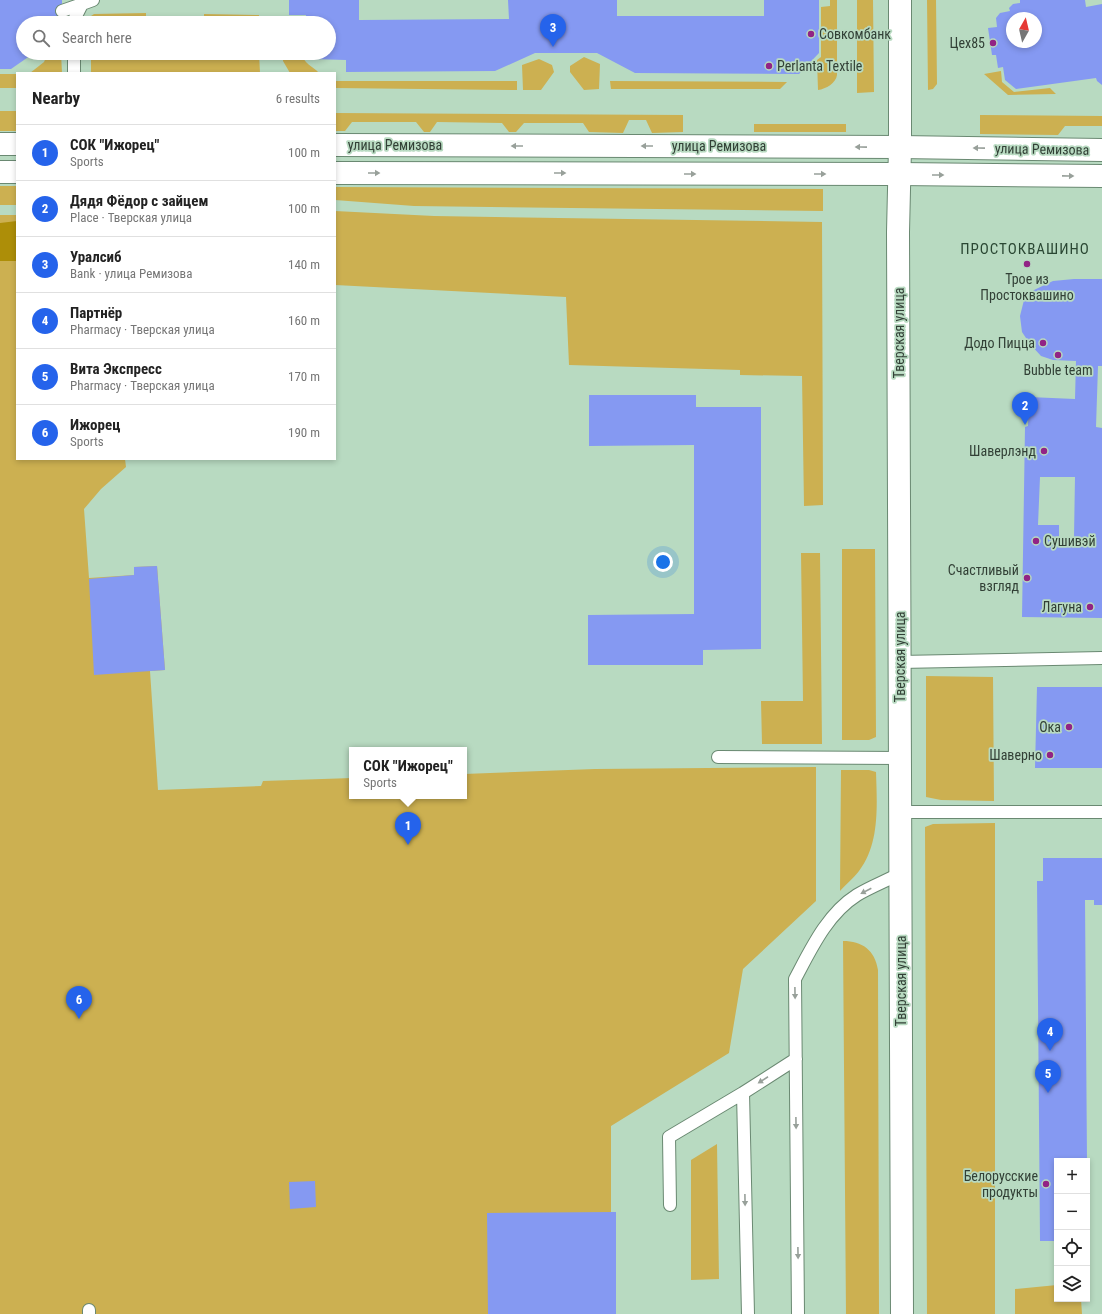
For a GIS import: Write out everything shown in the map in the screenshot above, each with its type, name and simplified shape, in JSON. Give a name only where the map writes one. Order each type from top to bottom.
[{"type":"main road","name":"Тверская улица","points":[[900,0],[900,174],[898,239],[902,1314]]},
{"type":"main road","points":[[0,144],[16,144]]},
{"type":"main road","name":"улица Ремизова","points":[[336,145],[900,147],[1102,150]]},
{"type":"main road","points":[[0,172],[16,172]]},
{"type":"main road","name":"улица Ремизова","points":[[336,173],[900,174],[1102,176]]},
{"type":"lane","points":[[62,11],[94,0]]},
{"type":"lane","points":[[76,16],[82,4]]},
{"type":"lane","points":[[74,60],[74,72]]},
{"type":"lane","points":[[900,662],[1102,658]]},
{"type":"lane","points":[[718,757],[901,758]]},
{"type":"lane","points":[[901,812],[1102,812]]},
{"type":"lane","points":[[798,1314],[795,979],[814,943],[833,916],[856,896],[901,873]]},
{"type":"lane","points":[[670,1205],[669,1137],[743,1093],[796,1059]]},
{"type":"lane","points":[[743,1093],[748,1314]]},
{"type":"shaded area","points":[[830,0],[837,0],[837,75],[835,81],[830,85],[818,90],[817,60],[821,57],[821,7],[830,6]]},
{"type":"shaded area","points":[[857,0],[873,0],[874,92],[857,93]]},
{"type":"shaded area","points":[[927,0],[936,0],[937,84],[933,89],[928,90]]},
{"type":"shaded area","points":[[146,13],[146,16],[91,16],[94,14]]},
{"type":"shaded area","points":[[204,14],[259,15],[259,16],[204,16]]},
{"type":"shaded area","points":[[584,57],[600,64],[599,89],[584,90],[570,72],[570,66]]},
{"type":"shaded area","points":[[539,59],[552,65],[554,72],[541,90],[523,90],[522,65]]},
{"type":"shaded area","points":[[45,60],[61,60],[62,72],[31,72]]},
{"type":"shaded area","points":[[91,60],[259,60],[260,72],[91,72]]},
{"type":"shaded area","points":[[304,60],[318,72],[289,72],[283,61]]},
{"type":"shaded area","points":[[1001,71],[1002,82],[1014,92],[1050,88],[1056,94],[1008,95],[984,74]]},
{"type":"shaded area","points":[[0,74],[16,74],[16,88],[0,88]]},
{"type":"shaded area","points":[[336,81],[517,81],[517,90],[336,88]]},
{"type":"shaded area","points":[[610,81],[787,82],[780,89],[611,89]]},
{"type":"shaded area","points":[[0,111],[16,111],[16,131],[0,131]]},
{"type":"shaded area","points":[[336,113],[683,115],[683,132],[652,133],[646,120],[629,120],[623,133],[589,132],[583,123],[524,123],[516,132],[509,132],[502,123],[437,122],[430,132],[424,132],[416,122],[352,122],[345,131],[336,131]]},
{"type":"shaded area","points":[[980,115],[1102,116],[1102,126],[1065,126],[1058,135],[980,134]]},
{"type":"shaded area","points":[[754,124],[846,124],[846,132],[754,132]]},
{"type":"shaded area","points":[[0,186],[16,186],[16,205],[0,205]]},
{"type":"shaded area","points":[[336,187],[823,189],[823,211],[414,206],[336,200]]},
{"type":"shaded area","points":[[336,211],[434,216],[822,222],[823,505],[804,506],[802,376],[740,375],[740,370],[569,365],[566,297],[336,285]]},
{"type":"shaded area","points":[[0,215],[16,215],[16,460],[125,460],[126,467],[101,489],[84,509],[89,578],[134,575],[134,567],[157,566],[165,670],[150,671],[158,790],[261,786],[263,781],[349,778],[349,799],[467,799],[467,774],[595,769],[816,767],[816,901],[743,969],[729,1053],[611,1126],[611,1212],[616,1212],[616,1314],[0,1314]]},
{"type":"shaded area","points":[[16,221],[16,261],[0,261],[0,223]]},
{"type":"shaded area","points":[[842,549],[875,549],[876,737],[869,740],[842,740]]},
{"type":"shaded area","points":[[801,553],[820,553],[822,744],[762,744],[761,701],[803,701]]},
{"type":"shaded area","points":[[926,676],[993,677],[994,801],[941,800],[926,797]]},
{"type":"shaded area","points":[[841,770],[869,770],[876,772],[877,811],[874,837],[866,860],[855,876],[840,891]]},
{"type":"shaded area","points":[[995,823],[995,1314],[927,1314],[925,827],[933,824]]},
{"type":"shaded area","points":[[843,941],[850,941],[862,945],[871,952],[878,970],[879,1314],[846,1314]]},
{"type":"shaded area","points":[[717,1144],[719,1279],[691,1280],[691,1160]]},
{"type":"shaded area","points":[[1054,1285],[1054,1302],[1081,1302],[1082,1314],[1015,1314],[1015,1289]]},
{"type":"building","points":[[0,0],[62,0],[62,16],[16,16],[16,60],[24,60],[11,69],[0,69]]},
{"type":"building","points":[[289,0],[359,0],[359,20],[509,19],[508,0],[617,0],[617,16],[764,16],[764,0],[819,0],[819,53],[799,74],[635,73],[597,53],[535,53],[495,71],[346,72],[346,60],[336,60],[336,16],[289,15]]},
{"type":"building","points":[[1020,0],[1085,0],[1086,7],[1102,4],[1102,85],[1096,78],[1016,89],[1005,80],[1003,67],[998,68],[996,55],[992,55],[988,28],[997,27],[996,18],[1000,13],[1010,11],[1009,8],[1013,4],[1020,3]]},
{"type":"building","points":[[1102,279],[1102,366],[1098,366],[1096,427],[1102,428],[1102,618],[1022,617],[1025,427],[1028,426],[1029,397],[1075,399],[1076,361],[1053,360],[1041,356],[1022,332],[1020,316],[1024,300],[1034,290],[1053,281]],"holes":[[[1040,477],[1075,477],[1074,537],[1059,537],[1059,525],[1038,525]]]},
{"type":"building","points":[[589,395],[696,395],[696,407],[761,407],[761,649],[703,650],[703,665],[588,665],[588,615],[694,614],[694,445],[589,446]]},
{"type":"building","points":[[157,566],[165,670],[94,675],[89,579],[134,575],[134,567]]},
{"type":"building","name":"Ока","points":[[1037,687],[1102,687],[1102,768],[1035,768]]},
{"type":"building","points":[[1043,858],[1102,858],[1102,905],[1094,905],[1094,900],[1085,900],[1087,1158],[1054,1158],[1054,1241],[1040,1241],[1037,881],[1043,881]]},
{"type":"building","points":[[315,1181],[316,1207],[290,1209],[289,1182]]},
{"type":"building","points":[[616,1212],[616,1314],[488,1314],[487,1213]]},
{"type":"place","name":"Совкомбанк","points":[[811,34]]},
{"type":"place","name":"Цех85","points":[[993,43]]},
{"type":"place","name":"Уралсиб","points":[[553,47]]},
{"type":"place","name":"Perlanta Textile","points":[[769,66]]},
{"type":"place","name":"Трое из Простоквашино","points":[[1027,264]]},
{"type":"place","name":"Додо Пицца","points":[[1043,343]]},
{"type":"place","name":"Bubble team","points":[[1058,355]]},
{"type":"place","name":"Дядя Фёдор с зайцем","points":[[1025,425]]},
{"type":"place","name":"Шаверлэнд","points":[[1044,451]]},
{"type":"place","name":"Сушивэй","points":[[1036,541]]},
{"type":"place","name":"Счастливый взгляд","points":[[1027,578]]},
{"type":"place","name":"Лагуна","points":[[1090,607]]},
{"type":"place","name":"Ока","points":[[1069,727]]},
{"type":"place","name":"Шаверно","points":[[1050,755]]},
{"type":"place","name":"СОК \"Ижорец\"","points":[[408,845]]},
{"type":"place","name":"Ижорец","points":[[79,1019]]},
{"type":"place","name":"Партнёр","points":[[1050,1051]]},
{"type":"place","name":"Вита Экспресс","points":[[1048,1093]]},
{"type":"place","name":"Белорусские продукты","points":[[1046,1184]]},
{"type":"district","name":"ПРОСТОКВАШИНО","points":[[1025,249]]}]
